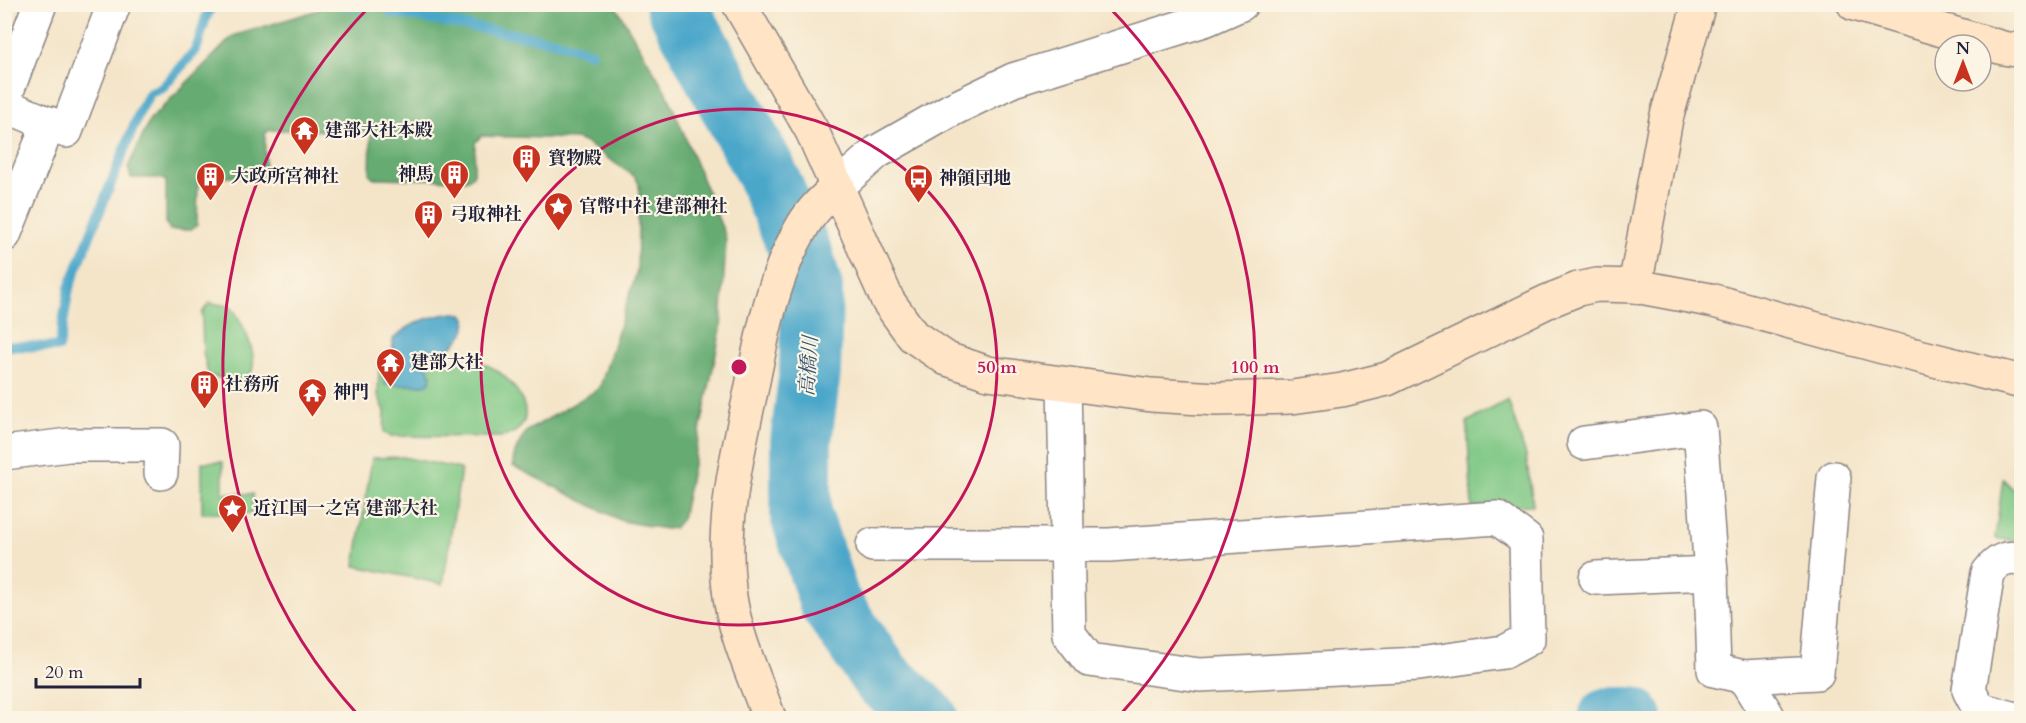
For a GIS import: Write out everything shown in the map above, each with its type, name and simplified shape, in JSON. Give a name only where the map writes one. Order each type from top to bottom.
[{"type":"street","points":[[4,99],[40,4]]},
{"type":"street","points":[[4,105],[66,131],[114,4]]},
{"type":"street","points":[[739,4],[812,131],[829,195],[888,301],[914,336],[947,359],[988,373],[1151,395],[1216,399],[1292,397],[1342,390],[1387,379],[1546,302],[1578,289],[1597,285],[1635,286],[1710,300],[2022,382]]},
{"type":"street","points":[[770,718],[743,653],[734,620],[729,588],[728,515],[758,353],[787,256],[803,225],[829,195],[877,152],[951,110],[1013,80],[1207,19],[1241,4]]},
{"type":"street","points":[[1635,286],[1666,119],[1699,4]]},
{"type":"street","points":[[1854,4],[2003,48],[2022,51]]},
{"type":"street","points":[[4,235],[49,123]]},
{"type":"street","points":[[873,545],[1068,545],[1109,545],[1497,518],[1526,539],[1528,639],[1504,652],[1419,664],[1211,675],[1089,660],[1070,634],[1068,545],[1064,384]]},
{"type":"street","points":[[1584,443],[1700,428],[1711,573],[1714,670],[1744,677],[1817,673],[1834,478]]},
{"type":"street","points":[[4,453],[69,445],[162,445],[161,472]]},
{"type":"street","points":[[2012,718],[1979,709],[1969,690],[1988,573],[1997,561],[2013,557],[2022,559]]},
{"type":"street","points":[[1596,578],[1711,573]]},
{"type":"street","points":[[1744,677],[1769,718]]},
{"type":"green space","points":[[328,5],[615,5],[668,95],[726,241],[721,329],[682,519],[674,528],[665,529],[622,521],[513,466],[517,448],[527,431],[597,390],[601,384],[637,271],[639,184],[635,177],[586,143],[576,139],[481,136],[475,143],[474,174],[467,180],[374,178],[370,175],[371,134],[368,131],[269,130],[265,134],[265,175],[261,177],[202,177],[198,181],[197,225],[191,230],[170,230],[166,223],[166,181],[160,178],[131,178],[128,167],[150,120],[233,36]]},
{"type":"green space","points":[[209,303],[231,306],[242,324],[253,361],[252,371],[246,377],[235,380],[208,374],[203,352],[202,313]]},
{"type":"green space","points":[[470,362],[487,365],[499,372],[517,391],[523,402],[525,413],[523,423],[516,431],[502,437],[391,436],[384,433],[385,411],[378,395],[379,367],[382,363]]},
{"type":"green space","points":[[1508,400],[1526,456],[1533,505],[1472,507],[1467,422]]},
{"type":"green space","points":[[403,457],[461,469],[443,584],[355,566],[372,458]]},
{"type":"green space","points":[[202,462],[223,462],[223,493],[253,494],[253,513],[202,513]]},
{"type":"green space","points":[[2003,479],[2021,494],[2021,542],[1995,538]]},
{"type":"water","points":[[454,313],[462,314],[466,318],[464,332],[455,344],[429,362],[427,365],[431,375],[430,382],[425,385],[385,385],[383,375],[385,370],[393,366],[393,339],[421,321]]},
{"type":"waterway","points":[[4,346],[59,347],[69,288],[140,111],[150,93],[162,88],[196,50],[206,17],[214,4]]},
{"type":"waterway","points":[[336,4],[359,7]]},
{"type":"waterway","name":"高橋川","points":[[676,4],[766,172],[803,257],[812,289],[810,372],[801,440],[801,515],[830,603],[882,678],[927,718]]},
{"type":"waterway","points":[[391,13],[554,41],[591,53]]},
{"type":"waterway","name":"高橋川","points":[[1609,718],[1632,718]]},
{"type":"place","name":"建部大社本殿","points":[[304,156]]},
{"type":"place","name":"寳物殿","points":[[527,184]]},
{"type":"place","name":"神馬","points":[[455,200]]},
{"type":"place","name":"大政所宮神社","points":[[210,202]]},
{"type":"place","name":"神領団地","points":[[918,204]]},
{"type":"place","name":"官幣中社 建部神社","points":[[558,232]]},
{"type":"place","name":"弓取神社","points":[[429,240]]},
{"type":"place","name":"建部大社","points":[[390,388]]},
{"type":"place","name":"社務所","points":[[204,410]]},
{"type":"place","name":"神門","points":[[312,418]]},
{"type":"place","name":"近江国一之宮 建部大社","points":[[232,534]]}]
